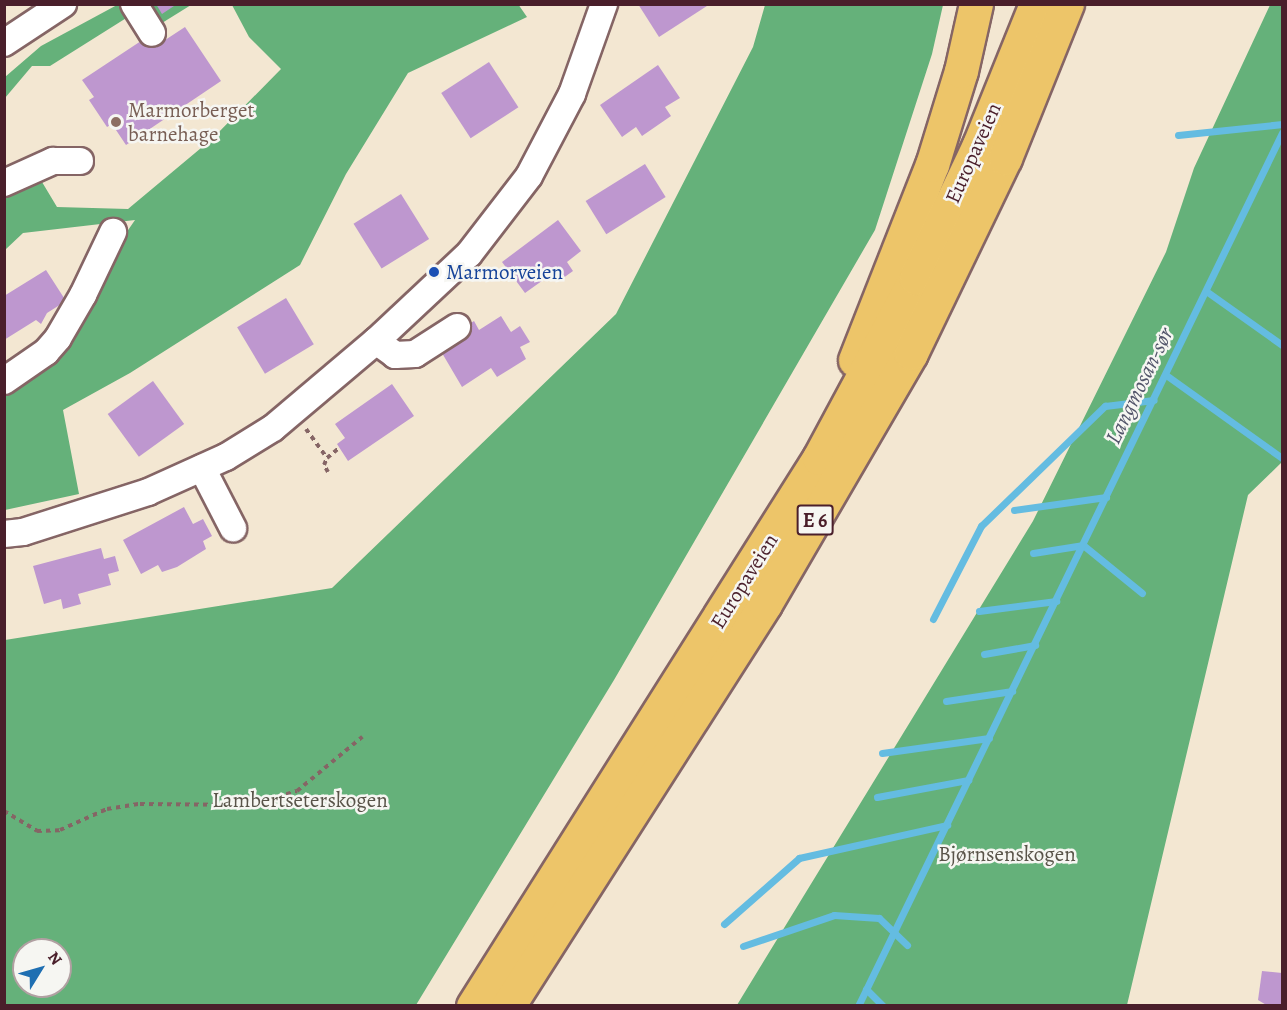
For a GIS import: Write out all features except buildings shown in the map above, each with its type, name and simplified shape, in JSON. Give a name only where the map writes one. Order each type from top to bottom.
[{"type":"highway","name":"E 6","points":[[819,459],[875,299],[932,165],[958,82],[976,4]]},
{"type":"highway","name":"Europaveien","points":[[473,1005],[819,459],[916,278],[979,145],[1036,4]]},
{"type":"highway","name":"Europaveien","points":[[508,1005],[765,604],[894,382],[1005,158],[1067,4]]},
{"type":"street","points":[[5,42],[63,4]]},
{"type":"street","points":[[134,4],[152,33]]},
{"type":"street","points":[[4,534],[23,532],[137,496],[202,468],[273,428],[376,341],[469,254],[529,176],[573,94],[604,4]]},
{"type":"street","points":[[4,183],[53,161],[80,161]]},
{"type":"street","points":[[4,381],[46,352],[58,338],[83,295],[113,232]]},
{"type":"street","points":[[376,341],[395,355],[415,354],[457,327]]},
{"type":"street","points":[[202,468],[233,528]]},
{"type":"path","points":[[302,423],[327,458]]},
{"type":"path","points":[[328,472],[324,465],[327,458],[339,448]]},
{"type":"path","points":[[4,811],[37,831],[60,830],[107,809],[140,804],[252,805],[297,791],[362,737]]},
{"type":"green space","points":[[518,4],[527,17],[408,73],[346,174],[300,265],[130,373],[63,410],[79,494],[5,510],[5,366],[65,322],[135,220],[23,233],[5,250],[4,175],[36,172],[57,207],[128,209],[213,138],[281,69],[249,37],[232,5]]},
{"type":"green space","points":[[117,5],[147,5],[50,66],[32,66],[5,98],[5,77],[41,46]]},
{"type":"green space","points":[[149,5],[191,5],[162,23]]},
{"type":"green space","name":"Lambertseterskogen","points":[[765,5],[943,5],[932,54],[875,230],[614,680],[416,1005],[5,1005],[5,640],[332,588],[616,314],[753,47]]},
{"type":"green space","name":"Bjørnsenskogen","points":[[1270,5],[1282,5],[1282,462],[1248,495],[1127,1005],[737,1005],[1033,521],[1166,252],[1194,168]]},
{"type":"waterway","points":[[1178,135],[1282,124]]},
{"type":"waterway","name":"Langmosan-sør","points":[[858,1006],[1282,133]]},
{"type":"waterway","points":[[1206,291],[1282,345]]},
{"type":"waterway","points":[[1166,375],[1282,458]]},
{"type":"waterway","points":[[933,619],[981,526],[1105,406],[1154,400]]},
{"type":"waterway","points":[[1014,510],[1106,497]]},
{"type":"waterway","points":[[1033,553],[1083,545],[1142,593]]},
{"type":"waterway","points":[[979,611],[1056,601]]},
{"type":"waterway","points":[[984,654],[1035,645]]},
{"type":"waterway","points":[[946,701],[1012,691]]},
{"type":"waterway","points":[[882,753],[989,738]]},
{"type":"waterway","points":[[877,797],[968,780]]},
{"type":"waterway","points":[[724,924],[799,858],[947,825]]},
{"type":"waterway","points":[[743,946],[834,915],[879,918],[907,945]]},
{"type":"waterway","points":[[866,989],[883,1006]]},
{"type":"place","name":"Marmorberget barnehage","points":[[116,122]]},
{"type":"place","name":"Marmorveien","points":[[434,272]]}]
